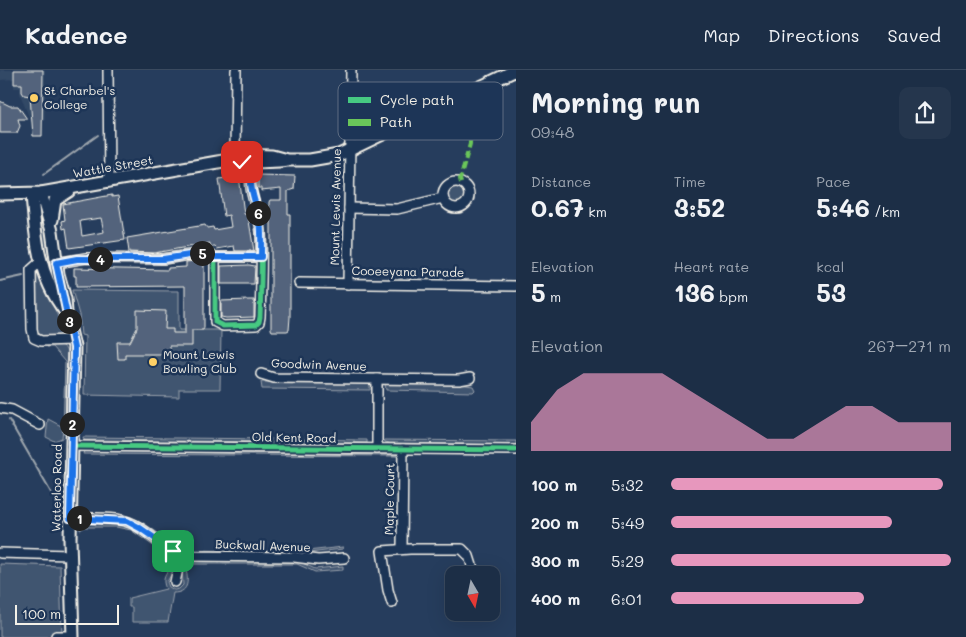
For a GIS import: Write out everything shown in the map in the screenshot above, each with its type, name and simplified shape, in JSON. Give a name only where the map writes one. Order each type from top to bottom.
[{"type":"main road","name":"Wattle Street","points":[[491,82],[516,70]]},
{"type":"main road","name":"Wattle Street","points":[[237,158],[255,162],[329,158],[371,140]]},
{"type":"main road","name":"Wattle Street","points":[[0,194],[37,193],[78,187],[237,158],[272,156],[287,160]]},
{"type":"main road","points":[[52,231],[55,200],[78,187]]},
{"type":"main road","name":"Waterloo Road","points":[[37,193],[52,231],[56,263],[73,340],[70,518],[72,636]]},
{"type":"main road","name":"Waterloo Road","points":[[37,193],[35,230],[40,262],[55,295],[66,312]]},
{"type":"street","points":[[108,70],[109,182]]},
{"type":"street","points":[[236,70],[237,158]]},
{"type":"street","name":"Mount Lewis Avenue","points":[[348,284],[350,140]]},
{"type":"street","points":[[214,257],[216,322],[223,326],[256,325],[260,320],[261,257],[260,222],[250,188],[251,172],[255,162]]},
{"type":"street","points":[[349,208],[401,208],[443,198]]},
{"type":"street","points":[[56,263],[77,259],[163,259],[203,253],[214,257],[261,257]]},
{"type":"street","points":[[40,262],[31,270],[32,334],[34,338],[42,341],[73,340]]},
{"type":"street","name":"Cooeeyana Parade","points":[[299,283],[516,286]]},
{"type":"street","name":"Goodwin Avenue","points":[[261,374],[274,378],[459,380],[470,378]]},
{"type":"street","name":"Goodwin Avenue","points":[[377,449],[378,379]]},
{"type":"street","points":[[0,408],[12,410],[40,425]]},
{"type":"street","name":"Old Kent Road","points":[[71,446],[516,450]]},
{"type":"street","name":"Maple Court","points":[[392,603],[382,551],[402,549],[403,449]]},
{"type":"street","points":[[70,518],[127,521],[140,528],[181,555],[175,582]]},
{"type":"street","points":[[402,549],[462,549],[469,556],[472,566]]},
{"type":"street","points":[[0,553],[70,555]]},
{"type":"street","name":"Buckwall Avenue","points":[[181,555],[294,557],[318,560],[344,558]]},
{"type":"street","points":[[56,636],[72,636]]},
{"type":"shaded area","name":"St Charbel's College","points":[[0,70],[45,70],[45,121],[31,122],[20,94],[20,88],[14,88],[14,79],[0,80]]},
{"type":"shaded area","points":[[453,187],[461,187],[466,192],[464,203],[453,205],[448,200],[448,192]]},
{"type":"shaded area","points":[[37,208],[42,208],[58,293],[42,253]]},
{"type":"shaded area","points":[[36,270],[57,314],[62,335],[43,336],[37,332]]},
{"type":"shaded area","name":"Mount Lewis Bowling Club","points":[[72,290],[179,291],[179,330],[221,330],[220,389],[179,389],[179,397],[84,395],[85,336],[81,335],[79,315]]},
{"type":"shaded area","points":[[47,345],[64,347],[67,352],[65,433],[63,433],[65,362],[52,347],[46,347]]},
{"type":"shaded area","points":[[261,382],[367,383],[370,384],[370,390],[262,389]]},
{"type":"shaded area","points":[[385,384],[460,384],[473,386],[475,390],[473,392],[386,390]]},
{"type":"shaded area","points":[[48,419],[63,427],[62,438],[54,441],[46,437]]},
{"type":"shaded area","points":[[83,437],[367,440],[367,443],[84,440]]},
{"type":"shaded area","points":[[384,440],[516,441],[516,445],[390,443]]},
{"type":"shaded area","points":[[84,451],[391,455],[397,456],[83,454]]},
{"type":"shaded area","points":[[80,510],[84,513],[119,514],[132,517],[188,550],[298,552],[343,547],[343,549],[300,554],[184,552],[143,526],[81,514]]},
{"type":"shaded area","points":[[80,524],[127,525],[172,556],[175,567],[167,582],[169,587],[174,590],[179,589],[183,585],[182,567],[188,561],[193,560],[298,561],[315,569],[343,566],[343,570],[315,572],[297,564],[191,564],[186,570],[186,586],[182,591],[173,593],[168,622],[132,622],[132,607],[129,607],[129,598],[166,589],[164,579],[171,566],[169,557],[131,530],[116,527],[85,527],[80,530]]},
{"type":"shaded area","points":[[0,564],[60,566],[62,637],[0,637]]},
{"type":"building","name":"St Charbel's College","points":[[14,70],[43,70],[42,136],[33,136],[30,96],[24,95],[22,92],[22,84],[14,84]]},
{"type":"building","points":[[0,101],[10,106],[18,106],[27,119],[18,119],[20,126],[17,133],[0,133]]},
{"type":"building","points":[[258,175],[295,176],[294,189],[288,191],[288,214],[290,214],[290,317],[289,330],[287,331],[272,331],[271,329],[271,213],[269,213],[269,202],[270,200],[281,200],[281,189],[261,191],[261,188],[258,188]]},
{"type":"building","points":[[239,176],[244,214],[248,215],[254,251],[235,251],[234,246],[217,249],[210,247],[210,243],[154,253],[129,252],[127,238],[205,225],[207,228],[213,227],[214,230],[231,227],[229,215],[224,216],[219,179]]},
{"type":"building","points":[[112,195],[112,197],[118,196],[125,240],[69,248],[66,228],[63,229],[62,221],[65,220],[63,204]],"holes":[[[101,218],[104,232],[82,236],[80,221]]]},
{"type":"building","points":[[204,260],[204,328],[203,330],[192,330],[192,346],[169,346],[169,354],[125,354],[125,359],[118,359],[117,342],[130,342],[137,328],[137,310],[166,311],[165,329],[173,329],[173,333],[185,333],[185,286],[76,287],[74,268],[168,270],[168,268],[186,267],[186,262]]},
{"type":"building","points":[[221,266],[255,266],[254,284],[221,284]]},
{"type":"building","points":[[254,300],[254,317],[221,317],[221,301]]},
{"type":"waterway","points":[[44,174],[98,135]]},
{"type":"waterway","points":[[0,281],[23,276]]},
{"type":"waterway","points":[[9,420],[60,508]]},
{"type":"marked path","points":[[461,183],[460,179],[470,140]]},
{"type":"cycle path","points":[[56,263],[84,259],[155,260],[192,254],[210,255],[215,257],[215,322],[223,326],[256,325],[260,317],[261,232],[251,189],[252,171],[255,162]]},
{"type":"cycle path","points":[[71,446],[516,450]]},
{"type":"place","name":"St Charbel's College","points":[[34,98]]},
{"type":"place","name":"Mount Lewis Bowling Club","points":[[153,362]]},
{"type":"route","points":[[173,551],[136,525],[127,521],[70,518],[74,348],[56,263],[86,258],[154,260],[198,253],[206,253],[214,257],[261,257],[260,222],[250,188],[251,172],[255,162],[240,164],[242,162]]}]
